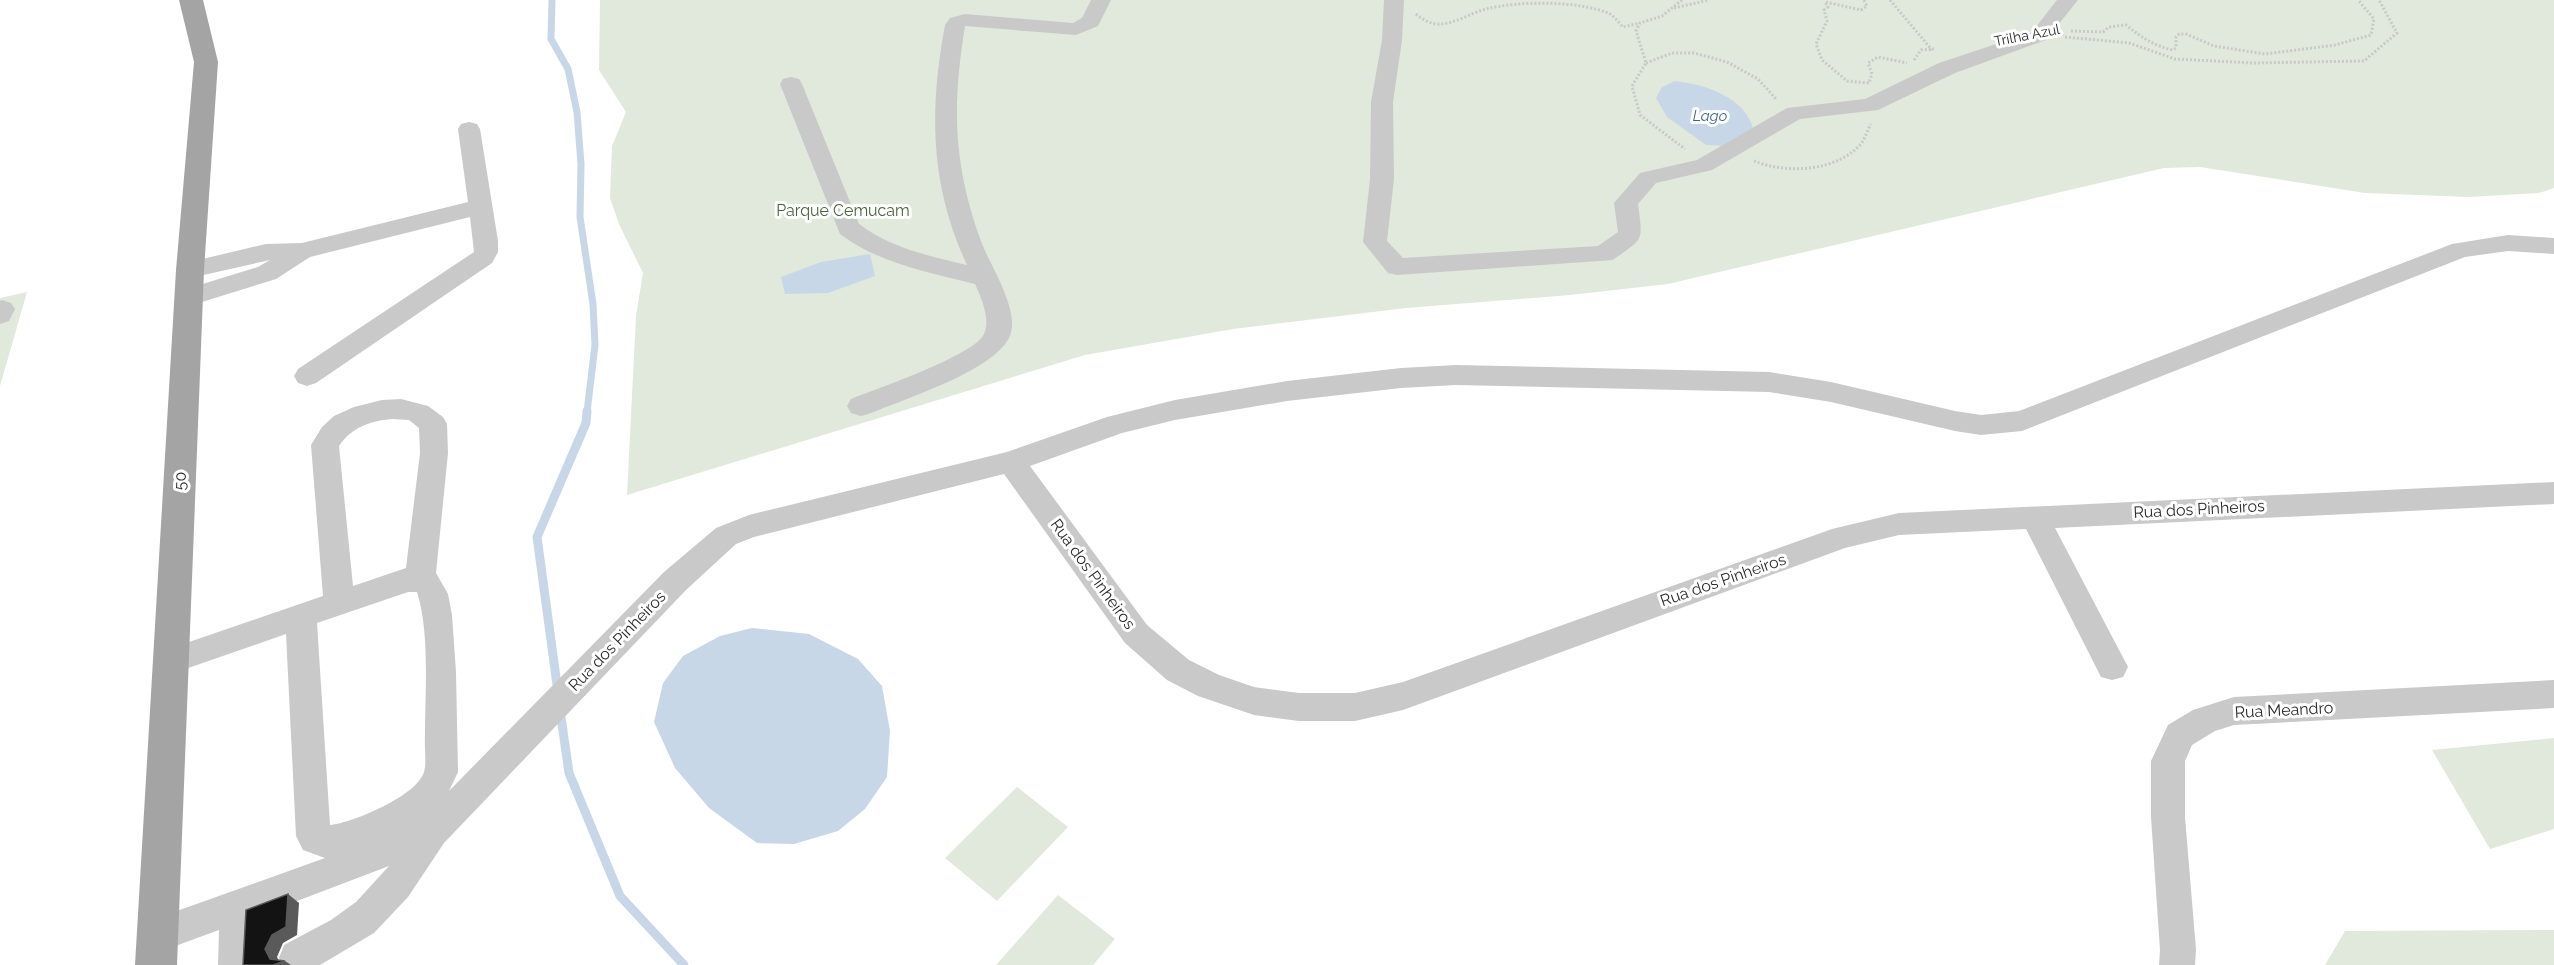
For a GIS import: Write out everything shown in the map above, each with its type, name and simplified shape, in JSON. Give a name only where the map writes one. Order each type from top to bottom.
[{"type":"main road","name":"50","points":[[158,949],[189,283],[206,62],[191,0]]},
{"type":"street","points":[[861,405],[963,363],[989,347],[998,335],[998,320],[987,279],[971,249],[954,192],[947,158],[948,63],[955,25],[965,20],[1076,29],[1091,22],[1101,0]]},
{"type":"street","points":[[1403,5],[1392,39],[1382,102],[1382,179],[1375,242],[1397,267],[1604,254],[1630,235],[1626,203],[1648,178],[1704,165],[1795,113],[1870,105],[1947,68],[2038,36],[2068,0]]},
{"type":"street","points":[[791,84],[849,228],[861,240],[898,254],[987,279]]},
{"type":"street","points":[[307,376],[483,257],[486,241],[469,129]]},
{"type":"street","points":[[189,283],[267,273],[302,251],[482,206]]},
{"type":"street","name":"Rua dos Pinheiros","points":[[297,958],[343,932],[367,915],[401,880],[432,832],[675,581],[726,537],[749,527],[1011,462],[1117,424],[1175,410],[1287,391],[1401,378],[1456,375],[1769,382],[1831,392],[1955,421],[1981,425],[2022,421],[2461,250],[2508,243],[2554,246]]},
{"type":"street","points":[[339,602],[325,445],[333,431],[348,420],[375,412],[404,409],[419,413],[433,424],[434,453],[420,580]]},
{"type":"street","name":"Rua dos Pinheiros","points":[[1011,462],[1136,634],[1178,670],[1209,686],[1254,701],[1299,706],[1355,707],[1403,696],[1626,614],[1867,530],[1899,525],[2034,516],[2554,493]]},
{"type":"street","points":[[2034,516],[2112,667]]},
{"type":"street","points":[[171,661],[301,615],[339,602],[408,580],[420,580],[427,583],[434,595],[437,628],[441,772],[438,781],[429,794],[408,810],[335,841],[325,843],[313,836],[301,615]]},
{"type":"street","name":"Rua Meandro","points":[[2177,965],[2178,950],[2168,817],[2168,761],[2180,735],[2205,720],[2234,711],[2554,694]]},
{"type":"street","name":"Rua dos Pinheiros","points":[[158,949],[237,906],[432,832]]},
{"type":"street","points":[[236,965],[237,906]]},
{"type":"path","points":[[1403,5],[1424,21],[1440,24],[1467,17],[1474,12],[1516,3],[1585,7],[1609,14],[1623,27],[1662,16],[1682,0]]},
{"type":"path","points":[[1670,9],[1709,0]]},
{"type":"path","points":[[1890,0],[1947,68]]},
{"type":"path","name":"Trilha Azul","points":[[2064,37],[2128,43],[2175,58],[2253,63],[2364,61],[2397,33],[2379,0]]},
{"type":"path","points":[[1640,23],[1636,31],[1646,63]]},
{"type":"path","points":[[1704,165],[1641,115],[1632,86],[1646,63],[1672,53],[1694,53],[1727,62],[1758,79],[1781,104],[1795,113]]},
{"type":"path","points":[[1725,153],[1744,154],[1766,167],[1787,170],[1831,162],[1861,144],[1871,124]]},
{"type":"green space","name":"Parque Cemucam","points":[[600,0],[2554,0],[2554,188],[2539,193],[2469,197],[2365,193],[2200,167],[2164,168],[1668,284],[1570,295],[1406,308],[1233,329],[1085,355],[627,495],[636,316],[643,273],[619,224],[610,198],[612,146],[626,112],[599,70]]},
{"type":"green space","points":[[27,292],[0,386],[0,298]]},
{"type":"green space","points":[[2554,738],[2554,829],[2490,849],[2432,750]]},
{"type":"green space","points":[[1017,787],[1068,827],[997,901],[945,858]]},
{"type":"green space","points":[[1058,895],[1115,939],[1093,965],[996,965]]},
{"type":"green space","points":[[2554,930],[2554,965],[2325,965],[2345,931]]},
{"type":"water","name":"Lago","points":[[1675,81],[1699,85],[1724,95],[1743,110],[1754,132],[1729,146],[1706,145],[1667,117],[1656,98],[1662,87]]},
{"type":"water","points":[[870,254],[875,276],[828,293],[785,294],[781,277],[821,262]]},
{"type":"water","points":[[752,628],[809,634],[858,659],[882,686],[890,731],[887,777],[865,809],[838,831],[794,844],[757,843],[709,808],[675,768],[654,722],[663,683],[683,656],[720,636]]},
{"type":"building","points":[[288,894],[286,927],[272,935],[265,949],[270,959],[285,961],[273,965],[243,965],[246,910]]},
{"type":"waterway","points":[[552,0],[551,39],[568,69],[577,112],[581,164],[580,217],[593,304],[595,345],[587,412]]},
{"type":"waterway","points":[[558,692],[537,537],[586,423],[587,411]]},
{"type":"waterway","points":[[560,710],[569,773],[620,896],[684,965]]}]
